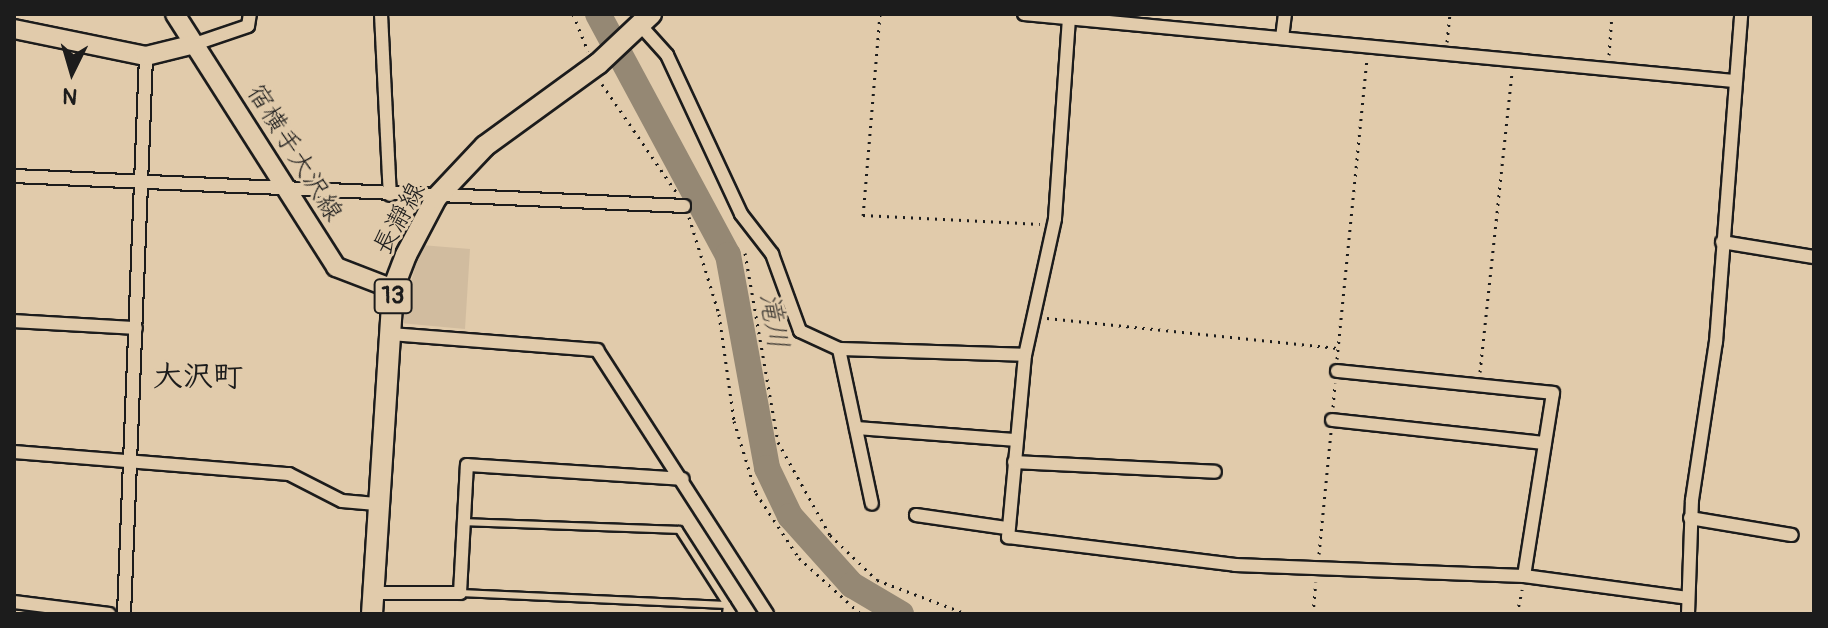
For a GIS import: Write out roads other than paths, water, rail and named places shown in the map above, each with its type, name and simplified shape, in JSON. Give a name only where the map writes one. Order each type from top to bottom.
[{"type":"main road","name":"長瀞線","points":[[372,614],[393,289],[436,198],[485,146],[596,65],[642,24]]},
{"type":"street","name":"宿横手大沢線","points":[[175,14],[336,267],[393,289]]},
{"type":"street","points":[[14,29],[146,56],[248,26],[250,14]]},
{"type":"street","points":[[381,14],[390,195]]},
{"type":"street","points":[[1024,14],[1102,18],[1608,71],[1734,81]]},
{"type":"street","points":[[1282,38],[1285,14]]},
{"type":"street","points":[[1688,614],[1690,518],[1722,242],[1741,14]]},
{"type":"street","points":[[1069,18],[1052,225],[1025,355],[1006,528],[1008,537],[1235,565],[1524,576],[1688,598]]},
{"type":"street","points":[[642,24],[667,55],[741,214],[772,254],[800,331],[839,349],[1025,355]]},
{"type":"street","points":[[124,614],[146,56]]},
{"type":"street","points":[[14,176],[436,198],[684,206]]},
{"type":"street","points":[[1722,242],[1814,257]]},
{"type":"street","points":[[14,321],[136,328]]},
{"type":"street","points":[[390,334],[585,344],[605,358],[767,614]]},
{"type":"street","points":[[839,349],[872,504]]},
{"type":"street","points":[[1337,371],[1479,383],[1553,393],[1524,576]]},
{"type":"street","points":[[1332,420],[1545,443]]},
{"type":"street","points":[[856,428],[1015,440]]},
{"type":"street","points":[[14,452],[289,474],[342,501],[379,504]]},
{"type":"street","points":[[1014,462],[1215,472]]},
{"type":"street","points":[[374,593],[460,593],[467,465],[683,479]]},
{"type":"street","points":[[916,515],[1006,528]]},
{"type":"street","points":[[1690,518],[1792,535]]},
{"type":"street","points":[[14,602],[62,611],[109,614]]},
{"type":"lane","points":[[464,522],[679,530],[733,614]]},
{"type":"lane","points":[[460,593],[727,605]]},
{"type":"lane","points":[[726,614],[727,605]]},
{"type":"waterway","name":"滝川","points":[[598,14],[728,255],[767,468],[790,516],[852,585],[901,614]]},
{"type":"district","name":"大沢町","points":[[198,377]]}]
